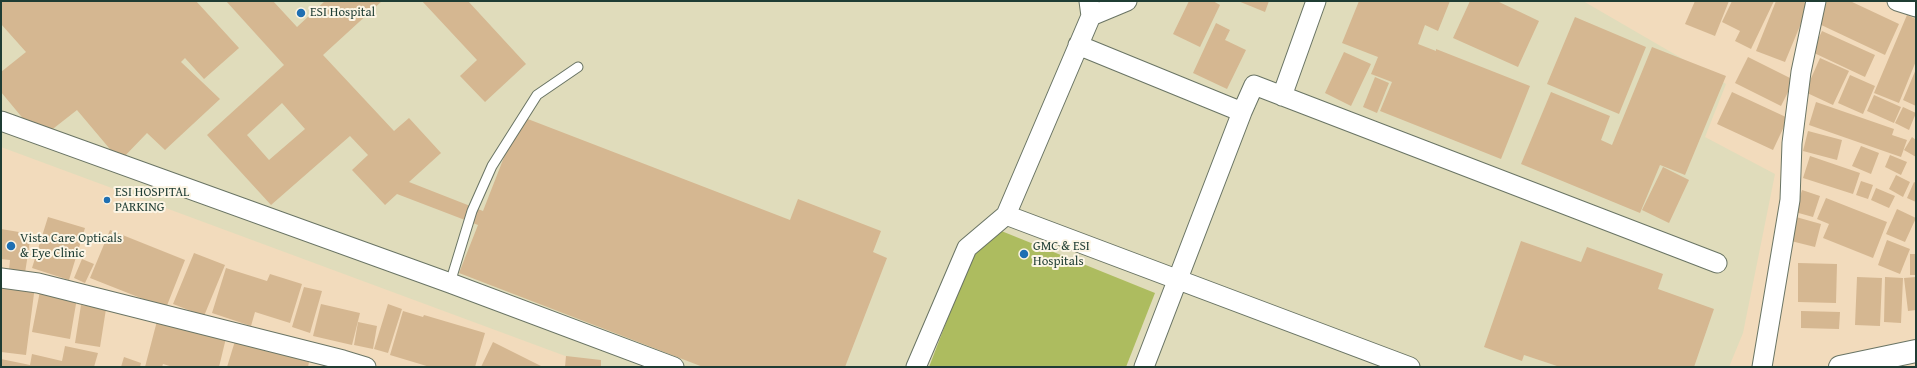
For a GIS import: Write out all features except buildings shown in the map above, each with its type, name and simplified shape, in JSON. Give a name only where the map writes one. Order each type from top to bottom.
[{"type":"street","points":[[916,367],[966,248],[1006,215],[1078,45],[1090,8],[1126,1]]},
{"type":"street","points":[[1762,367],[1790,200],[1792,143],[1801,72],[1816,1]]},
{"type":"street","points":[[1897,1],[1916,7]]},
{"type":"street","points":[[1282,96],[1315,2]]},
{"type":"street","points":[[1078,45],[1242,112]]},
{"type":"street","points":[[1144,367],[1242,112],[1254,85],[1717,262]]},
{"type":"street","points":[[1,121],[450,283],[674,367]]},
{"type":"street","points":[[1006,215],[1410,367]]},
{"type":"street","points":[[1,278],[38,283],[342,363],[366,367]]},
{"type":"street","points":[[596,338],[634,367]]},
{"type":"street","points":[[1840,367],[1916,351]]},
{"type":"lane","points":[[450,283],[472,211],[492,166],[537,95],[578,67]]},
{"type":"shaded area","name":"GMC & ESI Hospitals","points":[[1,1],[1583,1],[1726,84],[1705,137],[1775,174],[1743,333],[1729,367],[595,367],[1,147]]},
{"type":"green space","points":[[984,224],[1155,293],[1126,367],[929,367]]},
{"type":"place","name":"ESI Hospital","points":[[301,13]]},
{"type":"place","name":"ESI HOSPITAL PARKING","points":[[107,200]]},
{"type":"place","name":"Vista Care Opticals & Eye Clinic","points":[[11,246]]},
{"type":"place","name":"GMC & ESI Hospitals","points":[[1024,254]]}]
